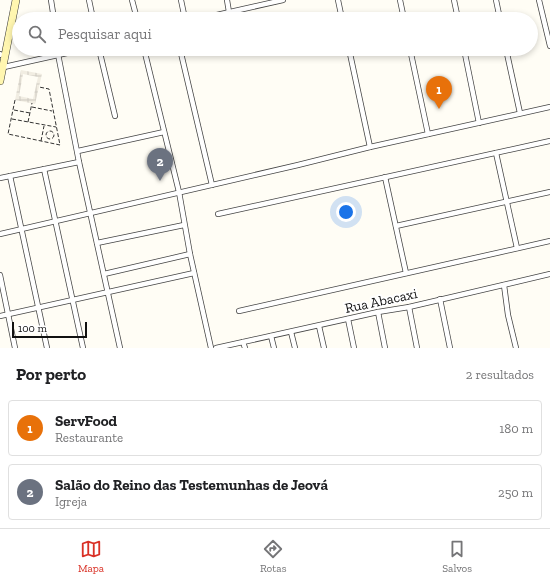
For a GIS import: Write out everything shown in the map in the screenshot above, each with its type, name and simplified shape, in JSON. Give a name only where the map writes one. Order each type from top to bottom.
[{"type":"street","points":[[13,12],[16,0]]},
{"type":"street","points":[[51,0],[53,12]]},
{"type":"street","points":[[89,0],[92,12]]},
{"type":"street","points":[[132,0],[135,12]]},
{"type":"street","points":[[181,0],[184,12]]},
{"type":"street","points":[[227,0],[229,12],[283,0]]},
{"type":"street","points":[[338,0],[341,12]]},
{"type":"street","points":[[400,0],[403,12]]},
{"type":"street","points":[[454,0],[457,12]]},
{"type":"street","points":[[496,0],[499,12]]},
{"type":"street","points":[[539,0],[550,46]]},
{"type":"street","points":[[0,81],[4,67],[1,55],[12,15]]},
{"type":"street","points":[[4,67],[58,56],[90,214],[120,348]]},
{"type":"street","points":[[100,56],[115,116]]},
{"type":"street","points":[[146,56],[179,192],[184,225],[211,348]]},
{"type":"street","points":[[182,56],[212,185]]},
{"type":"street","points":[[350,56],[370,147]]},
{"type":"street","points":[[411,56],[428,134]]},
{"type":"street","points":[[465,56],[479,123]]},
{"type":"street","points":[[508,56],[520,113]]},
{"type":"street","points":[[0,234],[370,147],[550,107]]},
{"type":"street","points":[[78,151],[164,132]]},
{"type":"street","points":[[218,214],[550,141]]},
{"type":"street","points":[[496,153],[517,248]]},
{"type":"street","points":[[0,178],[79,162]]},
{"type":"street","points":[[44,169],[54,222],[83,348]]},
{"type":"street","points":[[10,176],[47,348]]},
{"type":"street","points":[[385,177],[406,273]]},
{"type":"street","points":[[396,226],[550,192]]},
{"type":"street","points":[[97,243],[184,225]]},
{"type":"street","points":[[239,311],[550,241]]},
{"type":"street","points":[[104,274],[190,254]]},
{"type":"street","points":[[0,316],[194,273]]},
{"type":"street","name":"Rua Abacaxi","points":[[216,348],[378,312],[409,307],[440,298],[550,274]]},
{"type":"street","points":[[0,275],[15,348]]},
{"type":"street","points":[[504,285],[508,315],[516,348]]},
{"type":"street","points":[[440,298],[450,348]]},
{"type":"street","points":[[409,307],[417,348]]},
{"type":"street","points":[[378,312],[386,348]]},
{"type":"street","points":[[348,319],[354,348]]},
{"type":"street","points":[[319,326],[324,348]]},
{"type":"street","points":[[291,332],[295,348]]},
{"type":"street","points":[[271,336],[274,348]]},
{"type":"street","points":[[243,342],[245,348]]},
{"type":"path","points":[[15,100],[8,134],[60,145],[49,89],[39,87]]},
{"type":"path","points":[[28,122],[32,103]]},
{"type":"path","points":[[32,106],[53,111]]},
{"type":"path","points":[[13,110],[30,113]]},
{"type":"path","points":[[12,118],[56,128]]},
{"type":"path","points":[[41,141],[44,125]]},
{"type":"path","points":[[46,134],[50,131],[51,127]]},
{"type":"path","points":[[50,131],[53,135],[58,136]]},
{"type":"path","points":[[43,133],[49,138]]},
{"type":"path","points":[[48,142],[49,138],[53,135]]},
{"type":"shaded area","points":[[21,70],[42,74],[35,104],[15,100]],"holes":[[[23,74],[38,77],[33,99],[19,96]]]},
{"type":"place","name":"ServFood","points":[[439,109]]},
{"type":"place","name":"Salão do Reino das Testemunhas de Jeová","points":[[160,181]]}]
